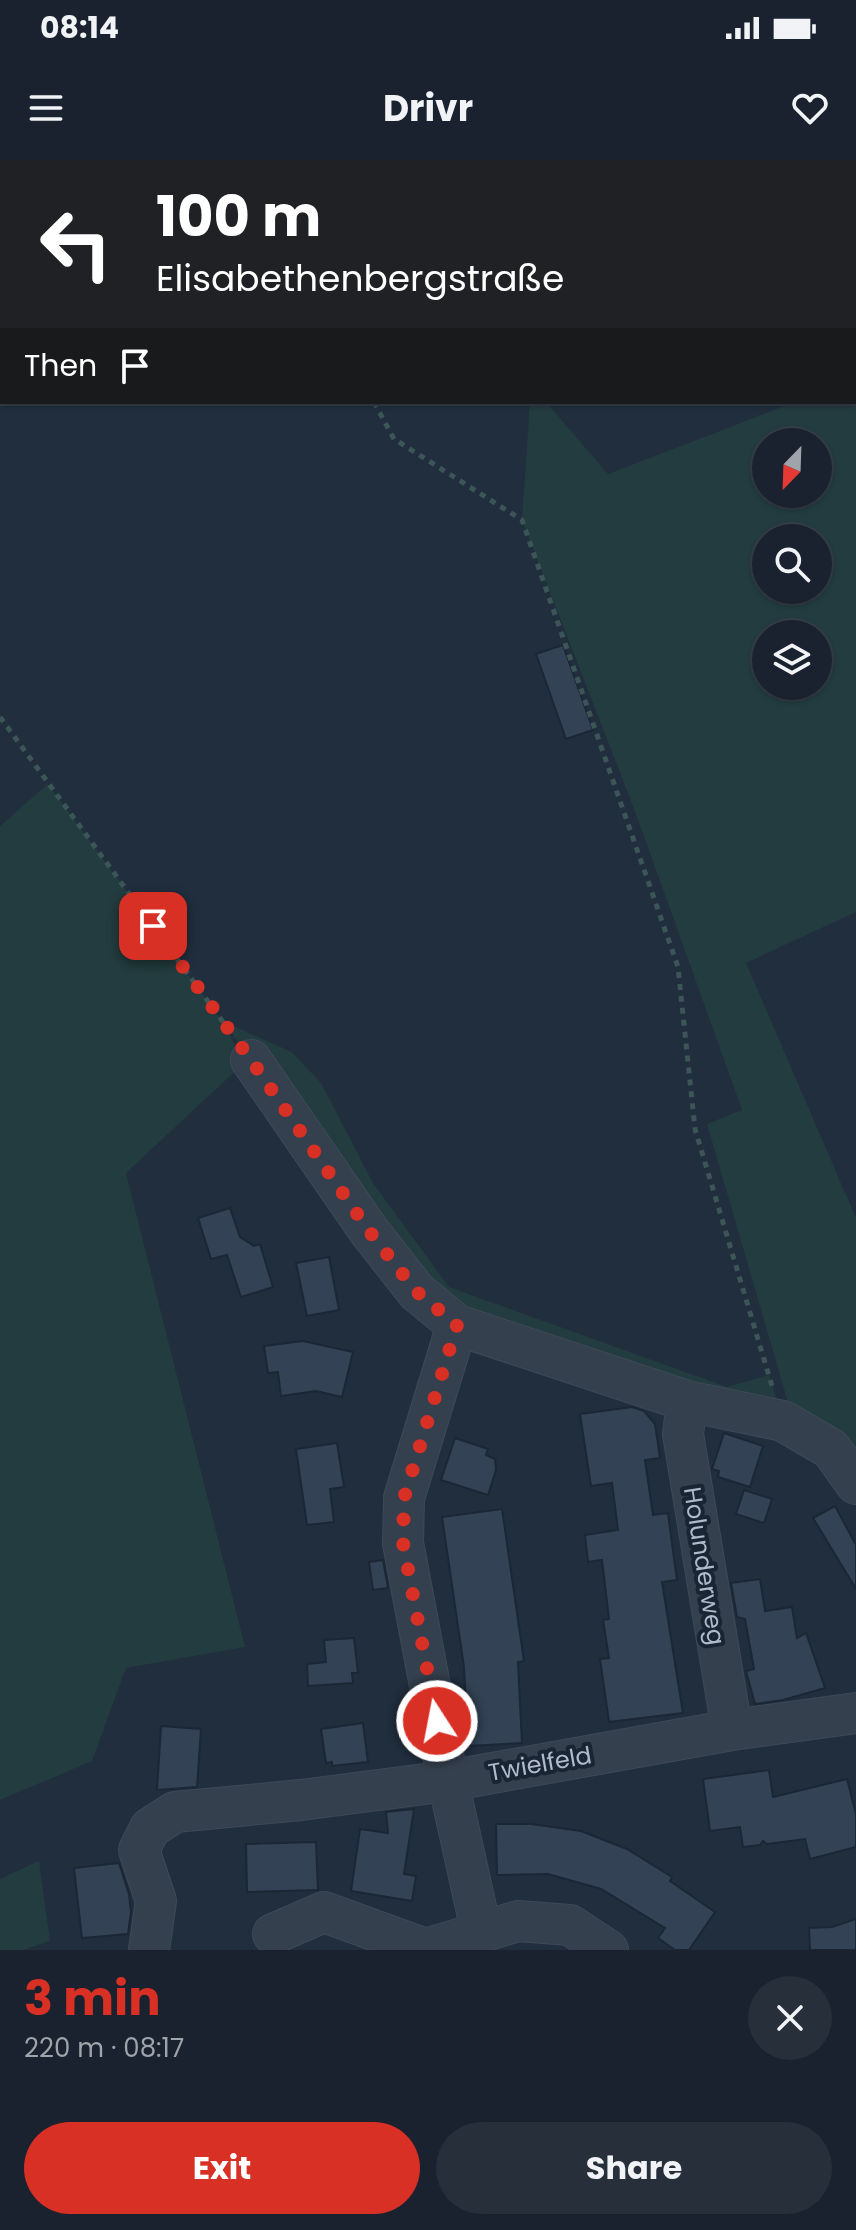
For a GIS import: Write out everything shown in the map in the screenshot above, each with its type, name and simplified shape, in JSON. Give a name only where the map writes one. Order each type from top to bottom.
[{"type":"street","points":[[251,1060],[388,1256],[417,1292],[457,1325],[687,1401],[783,1421],[831,1449],[856,1484]]},
{"type":"street","points":[[457,1325],[404,1498],[403,1543],[448,1781],[481,1930]]},
{"type":"street","name":"Holunderweg","points":[[687,1401],[683,1434],[732,1730]]},
{"type":"street","name":"Twielfeld","points":[[149,1950],[156,1901],[139,1850],[150,1828],[175,1812],[448,1781],[732,1730],[856,1713]]},
{"type":"street","points":[[273,1934],[324,1912],[423,1949],[518,1921],[570,1925],[608,1950]]},
{"type":"path","points":[[375,404],[394,439],[522,520],[678,967],[695,1129],[783,1421]]},
{"type":"path","points":[[0,717],[251,1060]]},
{"type":"green space","points":[[530,404],[548,404],[608,474],[790,404],[856,404],[856,912],[746,963],[856,1218],[856,1452],[791,1413],[707,1124],[742,1110],[636,814],[522,520]]},
{"type":"green space","points":[[48,784],[222,1021],[292,1052],[321,1083],[373,1183],[449,1287],[727,1387],[769,1375],[783,1421],[457,1325],[226,1026],[243,1064],[126,1173],[245,1647],[126,1668],[92,1761],[0,1800],[0,826]]},
{"type":"green space","points":[[39,1861],[50,1941],[23,1950],[0,1950],[0,1879]]},
{"type":"building","points":[[563,645],[593,730],[566,739],[536,654]]},
{"type":"building","points":[[230,1208],[240,1237],[254,1246],[260,1244],[273,1287],[241,1297],[227,1255],[211,1259],[198,1218]]},
{"type":"building","points":[[329,1257],[339,1310],[307,1316],[296,1263]]},
{"type":"building","points":[[303,1341],[353,1352],[342,1397],[316,1391],[281,1396],[278,1372],[268,1373],[264,1346]]},
{"type":"building","points":[[632,1407],[644,1411],[655,1424],[660,1458],[645,1460],[653,1515],[668,1513],[677,1580],[662,1582],[683,1713],[609,1722],[600,1659],[609,1658],[603,1620],[609,1619],[602,1560],[588,1562],[585,1535],[618,1530],[612,1483],[591,1486],[580,1414]]},
{"type":"building","points":[[724,1433],[763,1446],[750,1487],[718,1477],[719,1471],[712,1469]]},
{"type":"building","points":[[455,1438],[488,1449],[486,1455],[495,1459],[496,1470],[488,1495],[441,1480]]},
{"type":"building","points":[[337,1443],[344,1487],[330,1489],[334,1522],[307,1525],[296,1449]]},
{"type":"building","points":[[744,1490],[772,1499],[764,1523],[736,1514]]},
{"type":"building","points":[[835,1506],[856,1545],[856,1589],[813,1518]]},
{"type":"building","points":[[502,1509],[524,1661],[518,1662],[522,1743],[468,1746],[464,1667],[442,1517]]},
{"type":"building","points":[[383,1560],[388,1588],[373,1590],[369,1562]]},
{"type":"building","points":[[760,1579],[765,1611],[792,1607],[797,1638],[806,1633],[825,1688],[755,1704],[746,1671],[754,1669],[745,1619],[737,1617],[731,1583]]},
{"type":"building","points":[[354,1638],[358,1673],[352,1673],[353,1683],[308,1686],[307,1664],[326,1662],[324,1640]]},
{"type":"building","points":[[363,1723],[368,1762],[332,1766],[332,1762],[326,1763],[321,1729]]},
{"type":"building","points":[[161,1726],[201,1729],[197,1787],[157,1790]]},
{"type":"building","points":[[769,1770],[773,1797],[847,1779],[856,1814],[856,1847],[810,1859],[805,1839],[767,1844],[763,1841],[760,1845],[743,1847],[740,1827],[710,1831],[703,1779]]},
{"type":"building","points":[[414,1809],[404,1874],[416,1876],[412,1901],[351,1891],[360,1829],[388,1833],[386,1812]]},
{"type":"building","points":[[496,1824],[531,1824],[581,1831],[627,1849],[672,1877],[670,1881],[715,1912],[689,1950],[675,1950],[658,1938],[665,1928],[601,1889],[548,1874],[497,1875]]},
{"type":"building","points":[[316,1842],[318,1890],[247,1892],[246,1844]]},
{"type":"building","points":[[119,1863],[129,1894],[131,1912],[128,1934],[82,1938],[74,1868]]},
{"type":"building","points":[[856,1919],[856,1950],[810,1950],[809,1928],[832,1927]]},
{"type":"route","points":[[153,926],[251,1060],[369,1231],[417,1292],[457,1325],[404,1498],[403,1543],[437,1721]]}]
